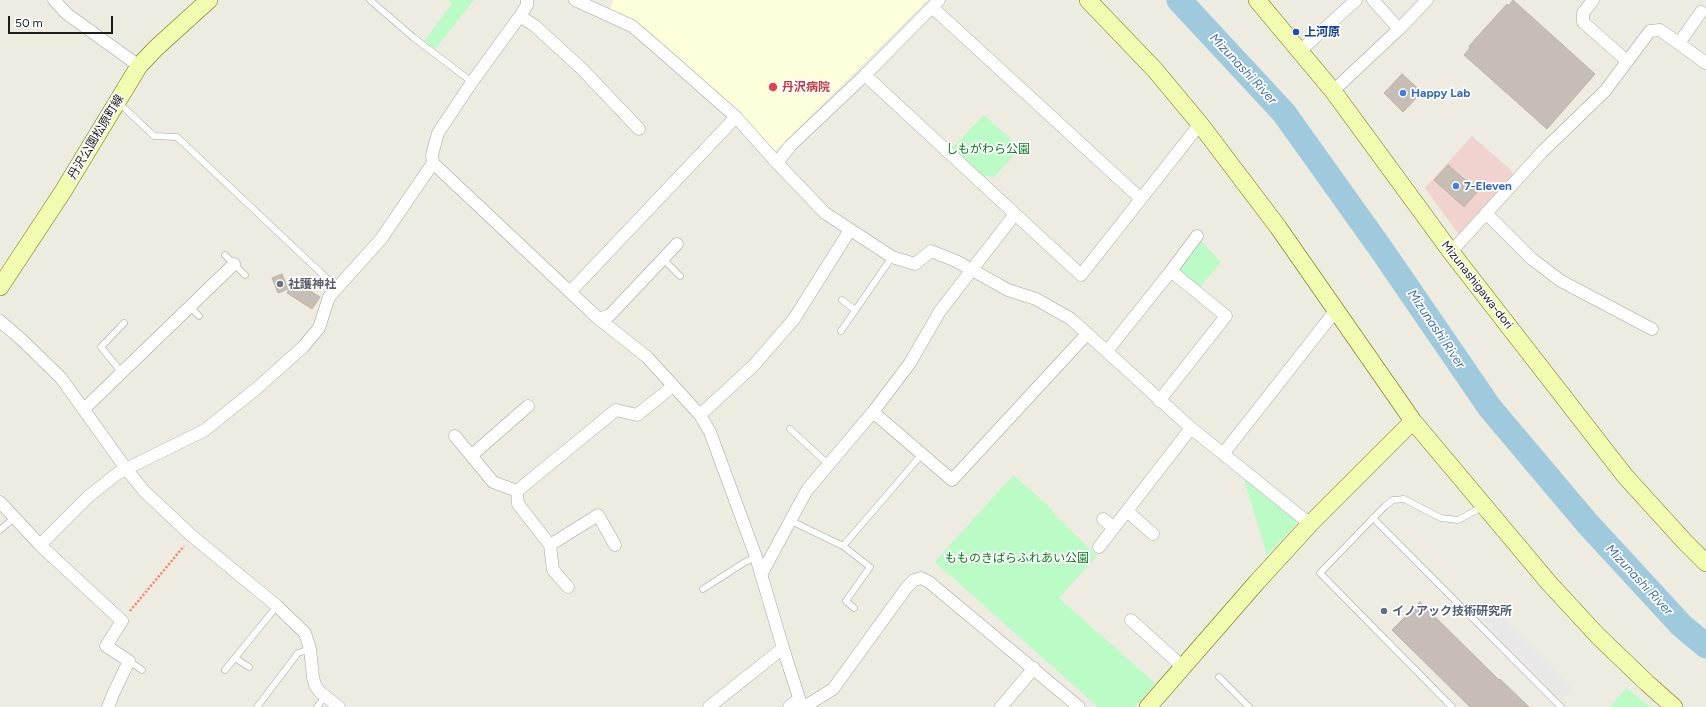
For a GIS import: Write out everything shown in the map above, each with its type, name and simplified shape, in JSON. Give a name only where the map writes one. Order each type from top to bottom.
[{"type":"street","points":[[54,0],[67,14],[138,66]]},
{"type":"street","name":"丹沢公園松原町線","points":[[0,287],[62,193],[118,102],[138,66],[209,0]]},
{"type":"street","points":[[527,0],[527,5],[520,16],[472,82],[438,133],[432,155],[433,163],[599,319],[647,357],[700,415],[710,432],[756,557],[783,648],[802,704]]},
{"type":"street","points":[[574,0],[632,26],[736,117],[777,163],[825,213],[892,257],[915,264],[931,251],[956,261],[1008,290],[1036,299],[1070,320],[1086,335],[1107,351],[1159,401],[1190,428],[1310,524]]},
{"type":"street","points":[[1088,0],[1154,70],[1200,124],[1278,226],[1413,421],[1549,583],[1598,636],[1674,707]]},
{"type":"street","name":"Mizunashigawa-dori","points":[[1257,0],[1333,92],[1451,252],[1625,476],[1684,542],[1706,562]]},
{"type":"street","points":[[1300,51],[1356,0]]},
{"type":"street","points":[[1372,0],[1399,29]]},
{"type":"street","points":[[1333,92],[1427,0]]},
{"type":"street","points":[[1593,0],[1583,13],[1583,22],[1627,61]]},
{"type":"street","points":[[777,163],[790,146],[865,75],[935,3],[1140,198]]},
{"type":"street","points":[[1679,43],[1701,12]]},
{"type":"street","points":[[520,16],[535,26],[582,70],[639,129]]},
{"type":"street","points":[[1451,252],[1542,152],[1605,91],[1650,31],[1660,30],[1706,63]]},
{"type":"street","points":[[865,75],[1081,275],[1140,198],[1200,124]]},
{"type":"street","points":[[570,292],[736,117]]},
{"type":"street","points":[[40,545],[89,496],[118,473],[127,470],[204,430],[256,389],[303,347],[319,328],[328,297],[381,239],[433,163]]},
{"type":"street","points":[[1486,213],[1532,259],[1561,281],[1652,329]]},
{"type":"street","points":[[761,575],[807,490],[873,412],[910,363],[940,311],[1015,214]]},
{"type":"street","points":[[700,415],[754,365],[794,319],[850,230]]},
{"type":"street","points":[[1107,351],[1197,236]]},
{"type":"street","points":[[599,319],[610,315],[677,244]]},
{"type":"street","points":[[84,408],[234,264]]},
{"type":"street","points":[[1159,401],[1226,316],[1171,271]]},
{"type":"street","points":[[1223,454],[1336,310]]},
{"type":"street","points":[[0,321],[61,378],[84,408],[127,470],[145,492],[192,536],[277,606],[305,633],[310,649],[313,678],[320,692],[339,707]]},
{"type":"street","points":[[873,412],[952,480],[1086,335]]},
{"type":"street","points":[[517,492],[616,410],[637,415],[673,386]]},
{"type":"street","points":[[472,455],[528,406]]},
{"type":"street","points":[[1148,707],[1257,582],[1310,524],[1413,421]]},
{"type":"street","points":[[1099,547],[1190,428]]},
{"type":"street","points":[[455,436],[472,455],[492,482],[517,492]]},
{"type":"street","points":[[517,492],[518,504],[550,545],[553,570],[568,587]]},
{"type":"street","points":[[0,502],[40,545],[122,621],[106,646],[129,661],[108,707]]},
{"type":"street","points":[[1127,511],[1153,534]]},
{"type":"street","points":[[550,545],[598,515],[615,545]]},
{"type":"street","points":[[1103,519],[1114,528]]},
{"type":"street","points":[[789,707],[816,701],[833,689],[907,587],[914,580],[922,578],[929,582],[1034,668],[1079,707]]},
{"type":"street","points":[[1131,620],[1183,667]]},
{"type":"street","points":[[709,707],[783,648]]},
{"type":"street","points":[[1001,707],[1034,668]]},
{"type":"lane","points":[[370,0],[414,38],[472,82]]},
{"type":"lane","points":[[118,102],[154,136],[177,137],[337,288]]},
{"type":"lane","points":[[225,255],[245,275]]},
{"type":"lane","points":[[841,331],[892,257]]},
{"type":"lane","points":[[663,259],[680,276]]},
{"type":"lane","points":[[842,300],[855,310]]},
{"type":"lane","points":[[190,307],[199,316]]},
{"type":"lane","points":[[122,373],[101,347],[124,323]]},
{"type":"lane","points":[[790,429],[829,465]]},
{"type":"lane","points":[[843,546],[922,454]]},
{"type":"lane","points":[[1452,707],[1320,573],[1384,506],[1393,500],[1404,499],[1441,518],[1458,520],[1485,506]]},
{"type":"lane","points":[[0,530],[15,517]]},
{"type":"lane","points":[[1373,518],[1561,707]]},
{"type":"lane","points":[[791,521],[843,546],[870,567],[846,601],[854,608]]},
{"type":"lane","points":[[703,589],[745,562],[756,557]]},
{"type":"lane","points":[[225,670],[277,606]]},
{"type":"lane","points":[[260,706],[298,653],[310,649]]},
{"type":"lane","points":[[235,658],[249,667]]},
{"type":"lane","points":[[129,661],[142,670]]},
{"type":"lane","points":[[1219,678],[1249,707]]},
{"type":"lane","points":[[317,707],[325,696]]},
{"type":"path","points":[[122,621],[192,536]]},
{"type":"shaded area","name":"丹沢病院","points":[[613,0],[928,0],[775,151],[636,23],[610,10]]},
{"type":"shaded area","points":[[1472,136],[1512,171],[1513,179],[1460,236],[1425,188]]},
{"type":"shaded area","points":[[1484,600],[1572,689],[1562,700],[1473,610]]},
{"type":"green space","points":[[448,0],[474,0],[435,49],[424,41],[452,4]]},
{"type":"green space","name":"しもがわら公園","points":[[984,115],[1021,148],[993,178],[988,175],[985,178],[952,148]]},
{"type":"green space","points":[[1200,240],[1221,262],[1200,287],[1180,273],[1180,265]]},
{"type":"green space","name":"もものきばらふれあい公園","points":[[1013,475],[1051,508],[1055,515],[1097,556],[1059,598],[1155,683],[1135,707],[1098,707],[935,562]]},
{"type":"green space","points":[[1243,476],[1295,519],[1296,524],[1267,555]]},
{"type":"green space","points":[[1626,688],[1651,707],[1610,707]]},
{"type":"building","points":[[1513,0],[1595,74],[1547,129],[1464,55],[1470,48],[1469,46],[1507,4],[1508,6]]},
{"type":"building","name":"Happy Lab","points":[[1402,74],[1422,92],[1403,112],[1384,93]]},
{"type":"building","name":"7-Eleven","points":[[1448,165],[1478,191],[1464,207],[1434,180]]},
{"type":"building","name":"社護神社","points":[[282,274],[288,289],[278,293],[272,278]]},
{"type":"building","points":[[294,281],[320,297],[312,309],[287,293]]},
{"type":"building","points":[[1420,602],[1499,680],[1500,679],[1529,707],[1470,707],[1392,630]]},
{"type":"waterway","name":"Mizunashi River","points":[[1179,0],[1284,113],[1381,249],[1490,408],[1587,523],[1681,625],[1706,646]]},
{"type":"place","name":"上河原","points":[[1296,32]]},
{"type":"place","name":"丹沢病院","points":[[773,87]]},
{"type":"place","name":"Happy Lab","points":[[1403,93]]},
{"type":"place","name":"7-Eleven","points":[[1456,186]]},
{"type":"place","name":"社護神社","points":[[280,284]]},
{"type":"place","name":"イノアック技術研究所","points":[[1384,611]]}]
